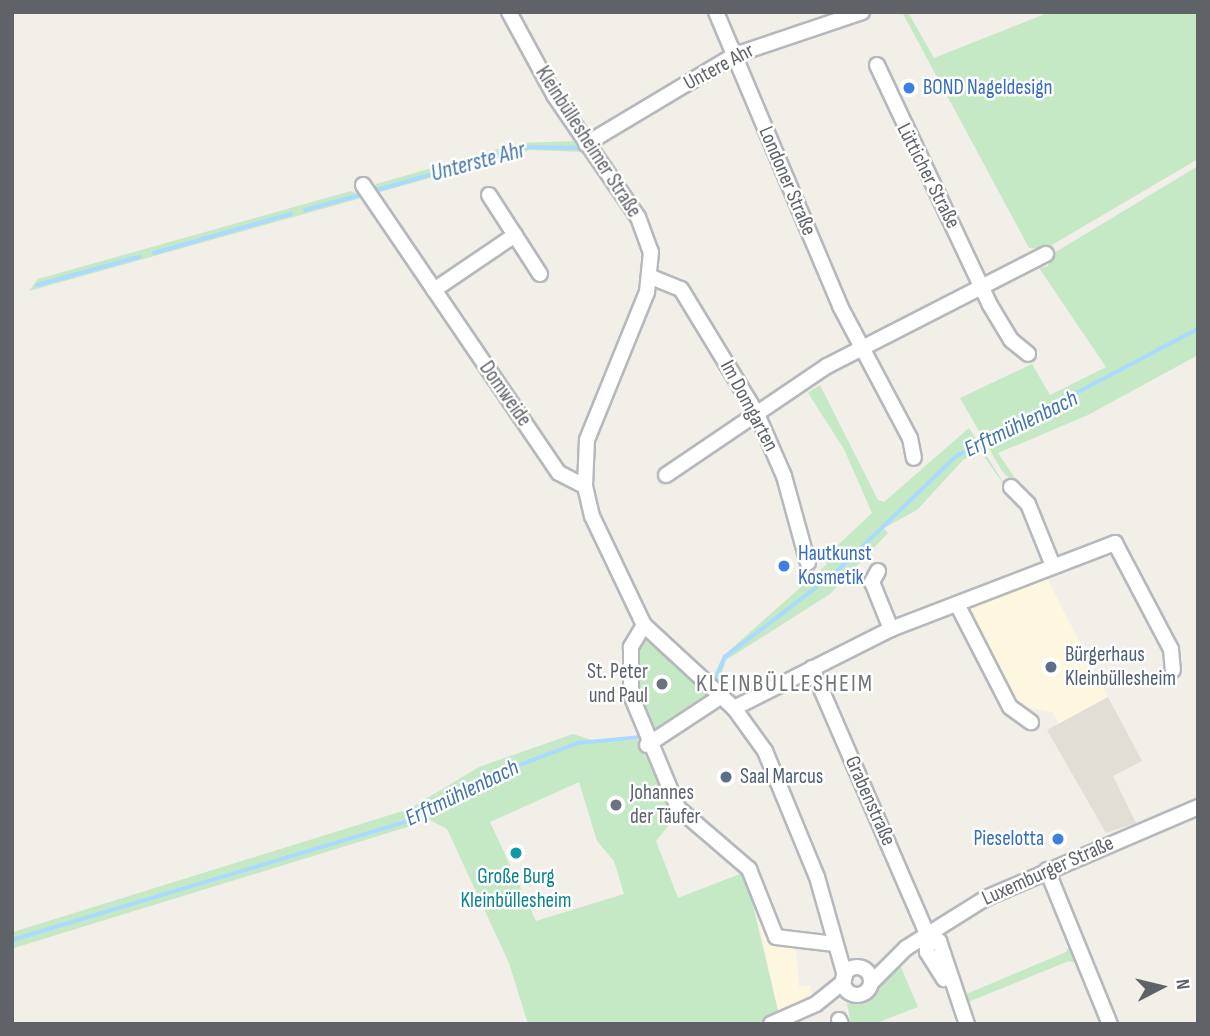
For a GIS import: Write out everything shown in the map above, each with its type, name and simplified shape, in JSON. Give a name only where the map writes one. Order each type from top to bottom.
[{"type":"street","name":"Kleinbüllesheimer Straße","points":[[509,12],[586,144],[642,226],[651,276]]},
{"type":"street","name":"Londoner Straße","points":[[716,12],[862,348],[911,438],[915,458]]},
{"type":"street","name":"Untere Ahr","points":[[586,144],[735,55],[862,12]]},
{"type":"street","name":"Lütticher Straße","points":[[877,65],[983,287],[1011,340],[1028,354]]},
{"type":"street","name":"Domweide","points":[[363,185],[559,473],[585,486]]},
{"type":"street","points":[[489,195],[540,274]]},
{"type":"street","points":[[434,290],[515,235]]},
{"type":"street","points":[[666,475],[862,348],[1046,254]]},
{"type":"street","points":[[651,276],[592,420],[585,486],[596,528],[644,625],[734,708],[782,787],[835,944],[852,973],[855,995],[786,1024]]},
{"type":"street","name":"Im Domgarten","points":[[651,276],[681,289],[757,414],[784,476],[808,563]]},
{"type":"street","points":[[1011,487],[1028,505],[1053,566]]},
{"type":"street","points":[[734,708],[891,629],[1115,543],[1171,649],[1173,670]]},
{"type":"street","points":[[877,571],[872,582],[891,629]]},
{"type":"street","points":[[957,604],[1010,707],[1031,722]]},
{"type":"street","points":[[644,625],[633,640],[628,667],[645,739],[687,819],[749,869],[776,937],[835,944]]},
{"type":"street","name":"Grabenstraße","points":[[812,668],[927,934],[927,952],[958,1003],[967,1024]]},
{"type":"street","points":[[645,739],[714,692]]},
{"type":"street","name":"Luxemburger Straße","points":[[771,1024],[817,1004],[852,973],[906,948],[1047,870],[1198,807]]},
{"type":"street","points":[[1047,870],[1110,1024]]},
{"type":"street","name":"Luxemburger Straße","points":[[855,995],[906,948]]},
{"type":"street","points":[[852,973],[871,983]]},
{"type":"shaded area","points":[[1045,575],[1108,697],[1059,724],[1053,712],[1014,705],[965,611]]},
{"type":"shaded area","points":[[1108,697],[1142,761],[1113,776],[1136,823],[1106,833],[1047,730]]},
{"type":"shaded area","points":[[757,913],[773,943],[796,949],[799,987],[810,985],[812,1000],[779,1015]]},
{"type":"green space","points":[[902,12],[908,12],[934,58],[1050,12],[1198,12],[1198,159],[1045,249],[1029,248]]},
{"type":"green space","points":[[573,141],[586,152],[530,150],[373,194],[376,184],[520,143]]},
{"type":"green space","points":[[1198,166],[1198,355],[1088,415],[998,453],[1030,500],[1002,471],[960,398],[1032,364],[1050,395],[1106,367],[1039,268],[1048,266],[1049,256]]},
{"type":"green space","points":[[351,191],[365,197],[29,291],[38,279]]},
{"type":"green space","points":[[820,385],[878,500],[884,502],[969,428],[1012,496],[980,451],[963,460],[917,510],[884,528],[888,533],[830,594],[726,660],[717,687],[711,681],[723,656],[827,564],[823,559],[872,513],[844,449],[808,393]]},
{"type":"green space","points":[[647,638],[707,694],[649,732],[634,669],[638,641]]},
{"type":"green space","points":[[573,734],[598,742],[638,740],[674,819],[656,841],[678,898],[745,872],[779,1015],[754,1024],[528,1024],[509,963],[447,829],[430,820],[14,948],[13,932],[409,809],[479,767]],"holes":[[[579,782],[597,841],[614,861],[624,894],[536,921],[490,822]]]},
{"type":"green space","points":[[1070,944],[1079,964],[1069,961],[968,1002],[973,1024],[964,995],[1066,952]]},
{"type":"green space","points":[[900,965],[918,1007],[874,1024],[851,1024],[847,1004],[871,998]]},
{"type":"waterway","name":"Unterste Ahr","points":[[377,190],[527,147],[580,148]]},
{"type":"waterway","name":"Unterste Ahr","points":[[305,210],[357,196]]},
{"type":"waterway","name":"Unterste Ahr","points":[[154,253],[291,214]]},
{"type":"waterway","name":"Unterste Ahr","points":[[37,285],[139,257]]},
{"type":"waterway","name":"Erftmühlenbach","points":[[714,685],[725,657],[834,574],[955,457],[1198,329]]},
{"type":"waterway","name":"Erftmühlenbach","points":[[12,940],[422,817],[477,781],[578,743],[642,737]]},
{"type":"place","name":"BOND Nageldesign","points":[[909,88]]},
{"type":"place","name":"Hautkunst Kosmetik","points":[[784,566]]},
{"type":"place","name":"Bürgerhaus Kleinbüllesheim","points":[[1051,667]]},
{"type":"place","name":"St. Peter und Paul","points":[[662,684]]},
{"type":"place","name":"Saal Marcus","points":[[726,777]]},
{"type":"place","name":"Johannes der Täufer","points":[[616,805]]},
{"type":"place","name":"Pieselotta","points":[[1058,839]]},
{"type":"place","name":"Große Burg Kleinbüllesheim","points":[[516,853]]},
{"type":"district","name":"KLEINBÜLLESHEIM","points":[[785,684]]}]
